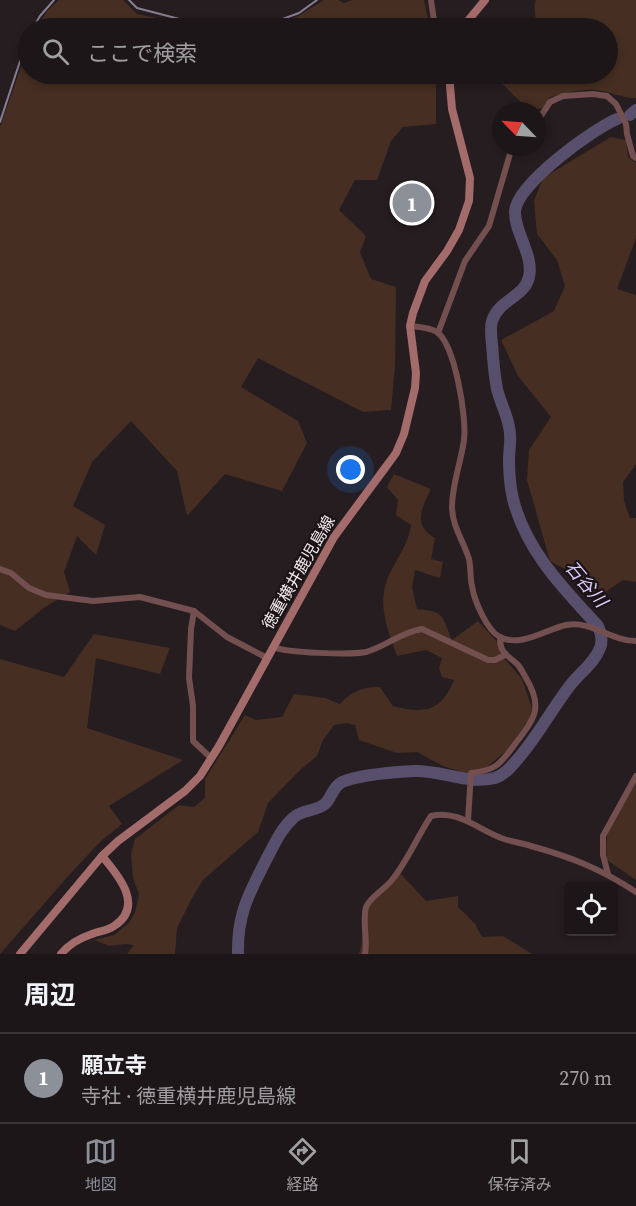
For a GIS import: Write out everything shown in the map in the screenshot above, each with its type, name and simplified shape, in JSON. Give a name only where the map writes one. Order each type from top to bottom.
[{"type":"main road","points":[[470,18],[485,0]]},
{"type":"main road","name":"徳重横井鹿児島線","points":[[20,954],[102,856],[118,841],[185,791],[200,776],[334,537],[396,453],[404,434],[415,388],[416,373],[410,326],[419,294],[425,281],[454,240],[464,220],[469,201],[470,178],[452,109],[450,84]]},
{"type":"main road","points":[[61,954],[67,946],[92,933],[114,927],[128,907],[125,888],[116,872],[102,856]]},
{"type":"street","points":[[431,0],[434,18]]},
{"type":"street","points":[[546,108],[550,102],[563,96],[594,94],[607,96],[621,111],[633,156],[636,158]]},
{"type":"street","points":[[438,333],[465,261],[489,226],[509,156]]},
{"type":"street","points":[[410,326],[425,327],[438,333],[446,341],[463,402],[464,438],[452,508],[454,520],[469,560],[475,600],[491,630],[508,640],[523,639],[566,625],[579,624],[593,627],[616,638],[636,641]]},
{"type":"street","points":[[0,569],[11,573],[30,588],[46,594],[93,601],[140,597],[194,611],[227,637],[267,658]]},
{"type":"street","points":[[194,611],[189,678],[193,706],[193,741],[212,758]]},
{"type":"street","points":[[273,647],[281,650],[327,653],[366,652],[410,631],[422,629],[488,660],[495,660],[505,655]]},
{"type":"street","points":[[468,820],[471,773],[489,771],[503,760],[535,713],[536,697],[533,689],[518,663],[505,655],[500,644],[500,637]]},
{"type":"street","points":[[608,874],[603,855],[603,836],[636,776]]},
{"type":"street","points":[[365,954],[367,904],[387,887],[404,865],[418,835],[431,816],[440,814],[468,820],[504,839],[583,863],[608,874],[636,892]]},
{"type":"shaded area","points":[[59,0],[123,0],[137,14],[157,18],[43,18]]},
{"type":"shaded area","points":[[324,0],[338,0],[344,3],[352,0],[424,0],[428,18],[293,18]]},
{"type":"shaded area","points":[[536,0],[636,0],[636,98],[598,90],[583,90],[550,97],[546,102],[521,102],[502,84],[618,84],[618,18],[536,18]]},
{"type":"shaded area","points":[[18,76],[18,84],[436,84],[436,124],[403,127],[391,141],[377,180],[355,180],[339,210],[366,236],[360,252],[371,279],[396,287],[395,366],[391,410],[363,412],[258,358],[241,387],[298,421],[307,443],[282,491],[225,474],[187,516],[177,471],[131,421],[92,462],[73,506],[105,525],[96,555],[77,536],[64,572],[70,592],[45,607],[15,631],[0,625],[0,127]]},
{"type":"shaded area","points":[[611,137],[626,140],[628,157],[636,163],[636,238],[617,289],[636,295],[636,464],[623,482],[624,501],[630,518],[636,518],[636,582],[623,580],[598,597],[584,579],[550,561],[527,480],[529,450],[551,417],[518,376],[501,340],[554,311],[565,286],[557,260],[537,234],[534,201],[543,178]]},
{"type":"shaded area","points":[[394,474],[431,489],[422,509],[421,522],[423,528],[435,538],[431,559],[443,562],[440,578],[415,570],[412,587],[417,609],[441,616],[452,640],[478,621],[500,645],[501,655],[522,679],[532,708],[529,719],[506,751],[481,772],[468,774],[443,766],[417,752],[397,753],[359,740],[355,725],[347,723],[334,725],[323,740],[317,756],[268,803],[258,832],[203,880],[177,928],[175,954],[127,954],[134,945],[110,946],[94,940],[114,935],[129,923],[135,912],[139,894],[133,878],[131,854],[135,839],[179,805],[194,807],[205,798],[205,779],[245,715],[256,720],[282,717],[294,694],[325,698],[340,704],[353,693],[374,687],[380,687],[393,706],[422,710],[437,704],[449,691],[454,680],[442,677],[439,668],[442,658],[426,650],[397,656],[386,624],[383,603],[386,582],[406,543],[411,525],[396,515],[398,500],[387,487]]},
{"type":"shaded area","points":[[94,634],[170,648],[160,674],[96,658],[87,728],[183,760],[109,806],[122,824],[101,841],[70,874],[0,954],[0,659],[64,677]]},
{"type":"shaded area","points":[[636,782],[636,880],[607,860],[607,836],[612,818]]},
{"type":"shaded area","points":[[400,873],[426,901],[458,896],[458,907],[475,924],[482,937],[503,936],[532,954],[359,954],[363,922],[367,911],[375,899]]},
{"type":"waterway","points":[[39,18],[54,0]]},
{"type":"waterway","points":[[129,0],[137,8],[176,18]]},
{"type":"waterway","points":[[285,18],[299,13],[317,0]]},
{"type":"waterway","points":[[0,122],[18,67]]},
{"type":"waterway","name":"石谷川","points":[[630,115],[636,110]]},
{"type":"waterway","name":"石谷川","points":[[238,954],[242,916],[249,894],[278,838],[293,818],[322,806],[339,784],[358,777],[414,771],[474,780],[498,777],[509,769],[524,752],[565,693],[598,653],[601,645],[598,626],[548,568],[527,536],[519,518],[510,479],[510,431],[497,389],[491,329],[495,314],[522,290],[529,277],[529,260],[517,227],[515,211],[519,200],[528,187],[558,159],[591,134],[617,119]]},
{"type":"place","name":"願立寺","points":[[412,203]]}]
